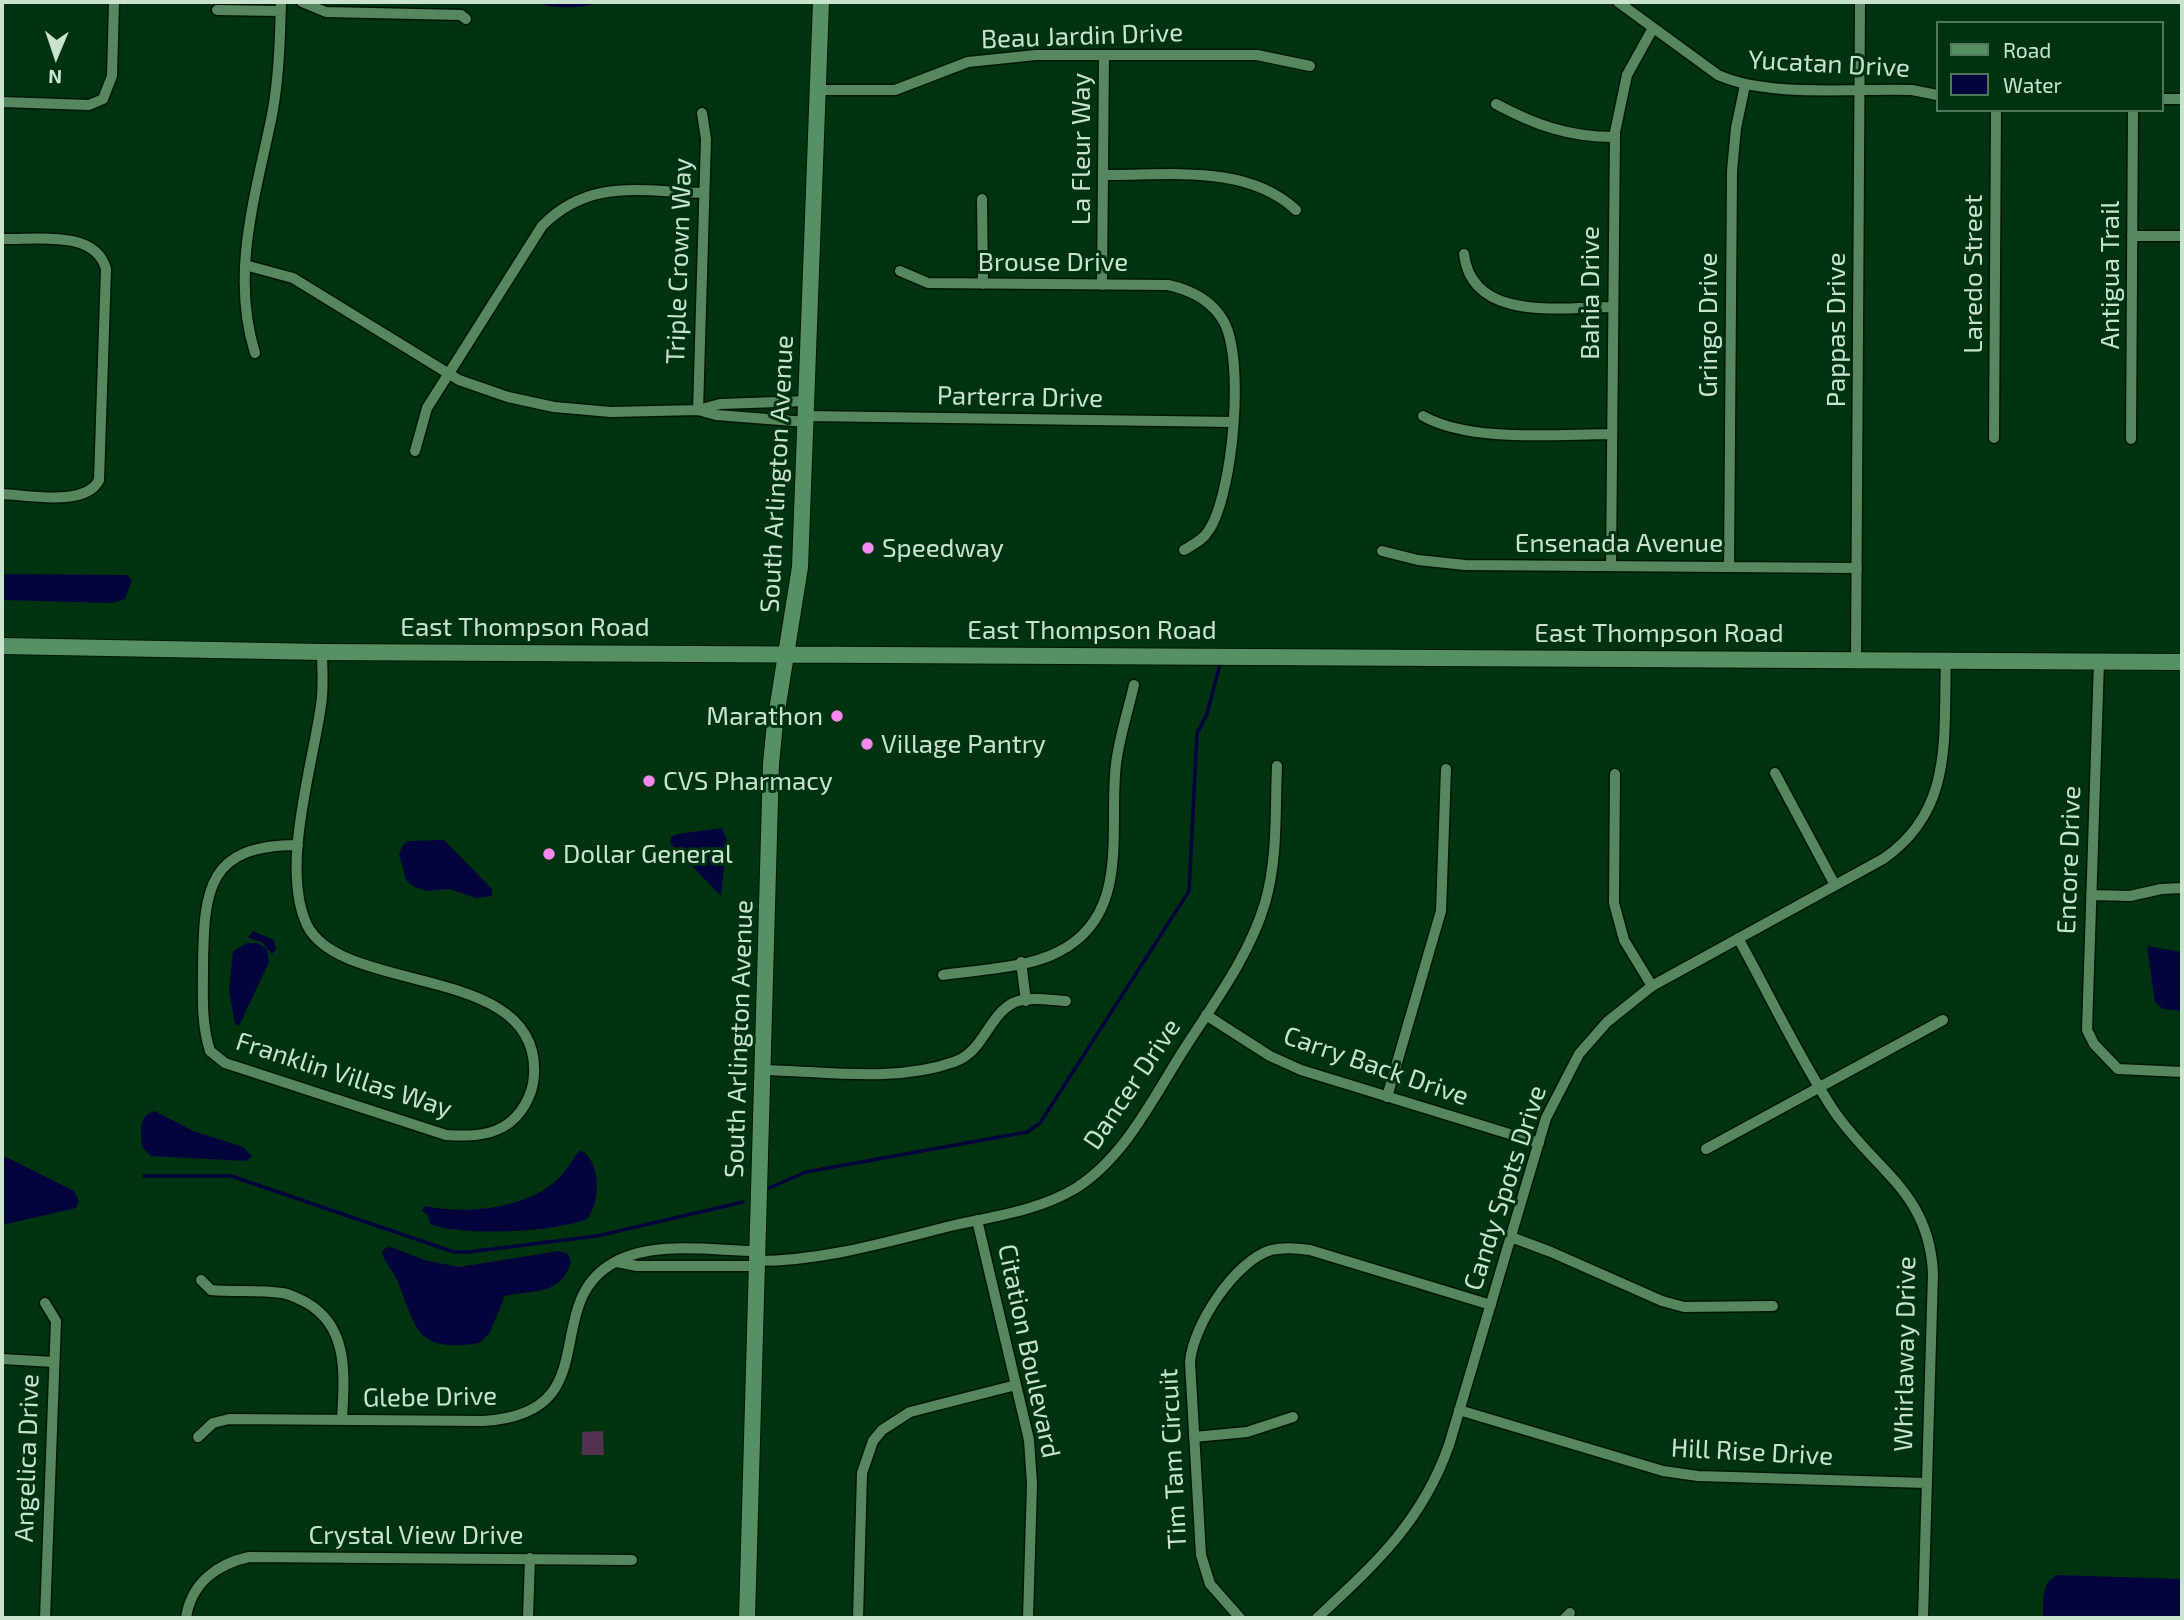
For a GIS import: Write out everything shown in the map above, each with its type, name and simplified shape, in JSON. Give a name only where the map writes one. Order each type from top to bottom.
[{"type":"main road","name":"South Arlington Avenue","points":[[747,1618],[772,750],[799,583],[821,2]]},
{"type":"main road","name":"East Thompson Road","points":[[2,646],[322,652],[788,652],[2182,662]]},
{"type":"street","points":[[2,103],[89,105],[103,99],[112,76],[114,2]]},
{"type":"street","points":[[302,2],[326,12],[461,15],[466,19]]},
{"type":"street","name":"Yucatan Drive","points":[[1618,2],[1718,75],[1745,85],[1912,90],[1936,95]]},
{"type":"street","name":"Pappas Drive","points":[[1856,659],[1860,2]]},
{"type":"street","points":[[217,10],[281,6],[272,113],[249,217],[245,265],[247,327],[255,353]]},
{"type":"street","name":"Bahia Drive","points":[[1611,566],[1614,137],[1627,75],[1654,28]]},
{"type":"street","name":"Beau Jardin Drive","points":[[818,90],[888,91],[972,61],[1029,55],[1266,56],[1310,66]]},
{"type":"street","name":"La Fleur Way","points":[[1102,285],[1104,55]]},
{"type":"street","name":"Gringo Drive","points":[[1729,567],[1732,172],[1736,124],[1745,85]]},
{"type":"street","points":[[2163,99],[2182,99]]},
{"type":"street","points":[[1496,104],[1559,132],[1614,137]]},
{"type":"street","name":"Laredo Street","points":[[1994,438],[1997,112]]},
{"type":"street","name":"Antigua Trail","points":[[2132,439],[2133,112]]},
{"type":"street","name":"Triple Crown Way","points":[[698,410],[706,139],[702,113]]},
{"type":"street","points":[[1103,176],[1224,177],[1265,189],[1296,210]]},
{"type":"street","points":[[415,451],[427,408],[542,226],[558,210],[579,197],[605,191],[704,193]]},
{"type":"street","points":[[982,200],[983,284]]},
{"type":"street","points":[[2133,236],[2182,236]]},
{"type":"street","points":[[2,239],[80,242],[99,253],[106,270],[100,475],[90,492],[75,497],[2,494]]},
{"type":"street","points":[[1464,254],[1469,274],[1478,286],[1502,303],[1613,307]]},
{"type":"street","points":[[245,265],[293,278],[449,374],[508,397],[554,407],[611,412],[698,410],[720,404],[807,413]]},
{"type":"street","name":"Brouse Drive","points":[[900,271],[928,283],[1175,286],[1205,300],[1219,314],[1231,342],[1232,422]]},
{"type":"street","points":[[698,410],[716,415],[807,413]]},
{"type":"street","name":"Parterra Drive","points":[[807,413],[1232,422]]},
{"type":"street","points":[[1423,416],[1445,427],[1471,433],[1612,434]]},
{"type":"street","points":[[1184,550],[1205,537],[1218,512],[1229,472],[1232,422]]},
{"type":"street","name":"Ensenada Avenue","points":[[1382,551],[1447,564],[1857,568]]},
{"type":"street","points":[[298,845],[322,703],[322,652]]},
{"type":"street","name":"Candy Spots Drive","points":[[1317,1618],[1390,1549],[1411,1522],[1433,1486],[1459,1410],[1539,1143],[1555,1096],[1579,1054],[1607,1022],[1651,986],[1895,851],[1915,831],[1930,808],[1942,772],[1946,659]]},
{"type":"street","name":"Encore Drive","points":[[2099,661],[2087,1030],[2104,1054],[2123,1071],[2182,1072]]},
{"type":"street","points":[[943,975],[1044,958],[1066,948],[1092,925],[1104,904],[1113,871],[1116,764],[1133,685]]},
{"type":"street","name":"Dancer Drive","points":[[757,1260],[820,1258],[1041,1205],[1075,1188],[1095,1174],[1127,1139],[1248,947],[1265,901],[1274,854],[1277,765]]},
{"type":"street","points":[[1387,1097],[1441,911],[1446,769]]},
{"type":"street","points":[[1775,773],[1835,886]]},
{"type":"street","points":[[1615,774],[1614,903],[1624,940],[1651,986]]},
{"type":"street","name":"Franklin Villas Way","points":[[263,845],[298,845],[301,908],[309,928],[323,944],[346,957],[487,1002],[511,1016],[526,1034],[535,1061],[533,1085],[523,1110],[503,1128],[472,1137],[433,1131],[225,1063],[211,1052],[203,1015],[204,918],[214,880],[229,863],[263,845]]},
{"type":"street","points":[[2091,895],[2130,896],[2161,889],[2182,888]]},
{"type":"street","name":"Whirlaway Drive","points":[[1738,938],[1840,1120],[1900,1184],[1914,1204],[1928,1235],[1933,1273],[1923,1618]]},
{"type":"street","points":[[1021,962],[1026,1001]]},
{"type":"street","points":[[762,1070],[891,1073],[954,1062],[978,1047],[1002,1012],[1015,1002],[1066,1001]]},
{"type":"street","name":"Carry Back Drive","points":[[1206,1015],[1270,1056],[1301,1070],[1539,1143]]},
{"type":"street","points":[[1706,1149],[1943,1020]]},
{"type":"street","name":"Citation Boulevard","points":[[977,1220],[1026,1425],[1032,1484],[1028,1618]]},
{"type":"street","points":[[1511,1237],[1662,1301],[1684,1307],[1773,1306]]},
{"type":"street","name":"Tim Tam Circuit","points":[[1240,1618],[1210,1584],[1202,1564],[1189,1362],[1195,1332],[1205,1315],[1242,1270],[1271,1251],[1290,1248],[1310,1250],[1491,1305]]},
{"type":"street","name":"Glebe Drive","points":[[198,1437],[214,1423],[229,1419],[513,1418],[540,1406],[551,1397],[559,1383],[580,1302],[594,1279],[614,1262],[635,1254],[658,1251],[757,1260]]},
{"type":"street","points":[[201,1280],[211,1290],[285,1293],[317,1309],[326,1317],[334,1330],[343,1360],[342,1420]]},
{"type":"street","name":"Angelica Drive","points":[[45,1303],[55,1321],[45,1618]]},
{"type":"street","points":[[2,1359],[54,1362]]},
{"type":"street","points":[[859,1618],[862,1473],[873,1441],[882,1430],[910,1412],[1016,1385]]},
{"type":"street","name":"Hill Rise Drive","points":[[1459,1410],[1662,1471],[1698,1476],[1926,1483]]},
{"type":"street","points":[[1194,1437],[1247,1432],[1293,1417]]},
{"type":"street","name":"Crystal View Drive","points":[[186,1618],[194,1593],[206,1577],[221,1566],[248,1557],[632,1560]]},
{"type":"street","points":[[528,1618],[530,1558]]},
{"type":"shaded area","points":[[603,1431],[604,1455],[582,1455],[582,1432]]},
{"type":"water","points":[[537,2],[601,2],[569,7]]},
{"type":"water","points":[[2,574],[127,575],[132,580],[125,599],[112,603],[2,600]]},
{"type":"water","points":[[722,828],[727,840],[721,896],[670,843],[671,837],[678,834]]},
{"type":"water","points":[[444,840],[492,889],[492,896],[476,898],[449,889],[428,891],[414,887],[406,880],[399,854],[403,845],[408,841]]},
{"type":"water","points":[[253,931],[274,940],[276,949],[272,954],[262,942],[248,938]]},
{"type":"water","points":[[247,943],[257,943],[267,949],[269,962],[239,1026],[235,1024],[229,991],[233,951]]},
{"type":"water","points":[[2147,946],[2182,952],[2182,1011],[2163,1009],[2155,1002]]},
{"type":"water","points":[[155,1111],[193,1131],[243,1147],[252,1156],[246,1161],[151,1156],[142,1147],[141,1125],[149,1113]]},
{"type":"water","points":[[580,1150],[592,1162],[597,1182],[595,1203],[587,1219],[532,1230],[464,1231],[430,1224],[428,1215],[422,1211],[425,1206],[459,1210],[514,1203],[547,1188],[566,1171]]},
{"type":"water","points":[[2,1155],[74,1191],[79,1201],[76,1208],[2,1225]]},
{"type":"water","points":[[389,1246],[424,1260],[459,1267],[559,1251],[568,1254],[571,1262],[567,1273],[554,1286],[505,1296],[489,1334],[479,1343],[442,1344],[431,1341],[415,1325],[397,1280],[383,1255],[382,1251]]},
{"type":"water","points":[[2058,1575],[2182,1579],[2182,1618],[2043,1618],[2046,1587],[2052,1578]]},
{"type":"waterway","points":[[769,1188],[806,1172],[1027,1132],[1040,1123],[1189,891],[1197,733],[1207,714],[1221,660]]},
{"type":"waterway","points":[[144,1176],[231,1176],[454,1252],[597,1236],[743,1202]]},
{"type":"place","name":"Speedway","points":[[868,548]]},
{"type":"place","name":"Marathon","points":[[837,716]]},
{"type":"place","name":"Village Pantry","points":[[867,744]]},
{"type":"place","name":"CVS Pharmacy","points":[[649,781]]},
{"type":"place","name":"Dollar General","points":[[549,854]]}]
